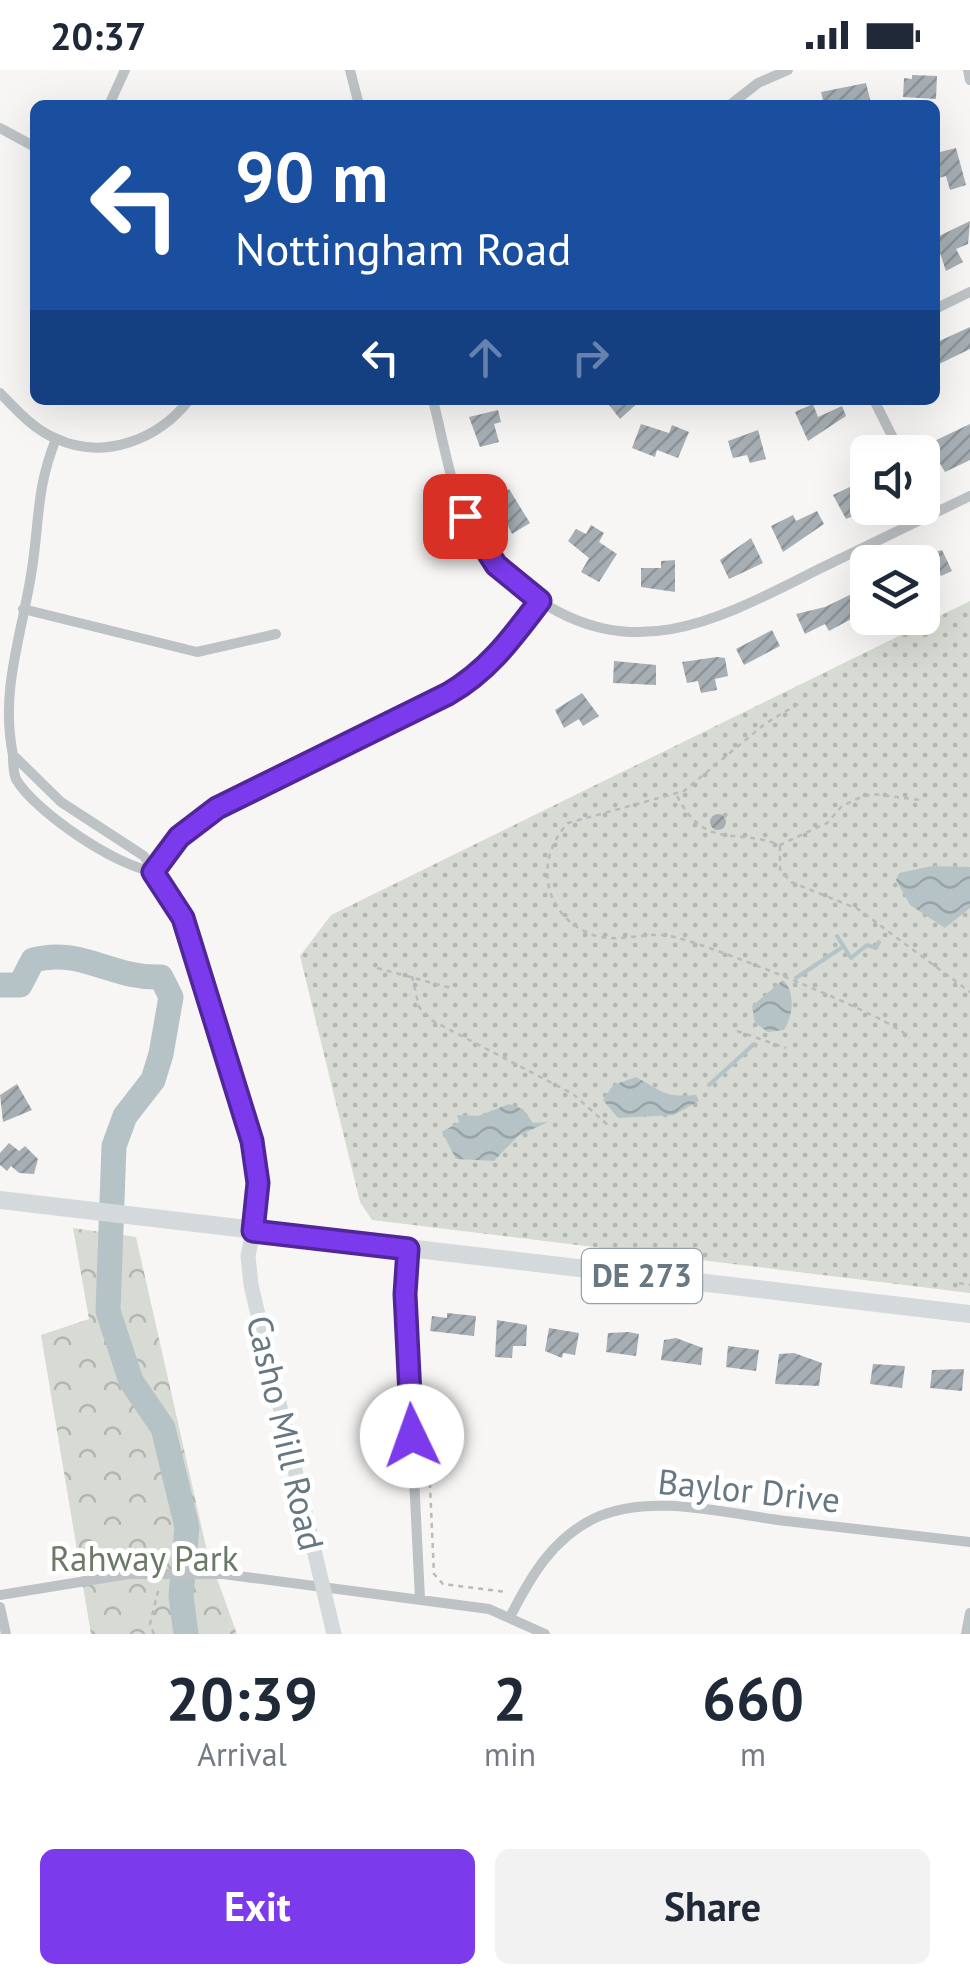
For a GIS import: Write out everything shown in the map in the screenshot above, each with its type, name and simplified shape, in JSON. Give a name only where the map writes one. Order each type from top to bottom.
[{"type":"main road","name":"DE 273","points":[[0,1200],[970,1314]]},
{"type":"street","points":[[111,100],[125,70]]},
{"type":"street","points":[[350,70],[358,100]]},
{"type":"street","points":[[737,100],[758,84],[788,70]]},
{"type":"street","points":[[968,70],[970,80]]},
{"type":"street","points":[[0,128],[30,145]]},
{"type":"street","points":[[940,307],[970,292]]},
{"type":"street","points":[[0,393],[56,439],[99,447],[133,442],[163,427],[183,405]]},
{"type":"street","points":[[435,405],[458,497],[473,532],[507,576],[540,601],[574,621],[603,629],[680,629],[740,609],[910,525]]},
{"type":"street","points":[[876,405],[892,435]]},
{"type":"street","points":[[56,439],[38,490],[34,558],[2,689],[4,727],[13,755],[14,776],[44,810],[135,869],[153,872]]},
{"type":"street","points":[[940,510],[970,496]]},
{"type":"street","points":[[153,872],[179,837],[217,808],[464,685],[493,661],[540,601]]},
{"type":"street","points":[[24,608],[196,652],[276,634]]},
{"type":"street","points":[[13,755],[51,794],[144,856],[183,918],[252,1141],[258,1183],[253,1231]]},
{"type":"street","name":"Casho Mill Road","points":[[253,1231],[248,1256],[251,1285],[334,1634]]},
{"type":"street","points":[[408,1249],[405,1294],[420,1599]]},
{"type":"street","name":"Baylor Drive","points":[[511,1616],[537,1568],[559,1543],[591,1520],[624,1508],[684,1509],[970,1542]]},
{"type":"street","points":[[0,1595],[99,1577],[196,1573],[420,1599],[511,1616],[546,1634]]},
{"type":"street","points":[[0,1606],[6,1634]]},
{"type":"street","points":[[966,1634],[970,1613]]},
{"type":"path","points":[[798,704],[676,794],[575,819],[562,829],[546,872],[551,895],[564,915],[582,930],[602,938],[668,935],[732,956],[862,1012],[910,1038]]},
{"type":"path","points":[[676,794],[704,831],[780,845],[827,823],[842,806],[859,798],[874,794],[920,800]]},
{"type":"path","points":[[780,845],[780,869],[791,882],[858,908],[970,992]]},
{"type":"path","points":[[377,968],[451,988]]},
{"type":"path","points":[[412,976],[418,1006],[442,1028],[504,1055],[573,1094],[610,1127]]},
{"type":"path","points":[[737,1032],[786,1048]]},
{"type":"path","points":[[959,1283],[970,1285]]},
{"type":"path","points":[[418,1386],[426,1398],[434,1574],[444,1584],[506,1592]]},
{"type":"path","points":[[154,1634],[150,1624],[165,1576]]},
{"type":"green space","points":[[970,601],[970,1293],[372,1220],[360,1202],[300,956],[331,915],[901,635],[940,635],[940,616]]},
{"type":"green space","name":"Rahway Park","points":[[73,1228],[136,1237],[207,1551],[237,1634],[91,1634],[41,1335],[89,1319]]},
{"type":"water","points":[[932,866],[970,867],[970,908],[945,928],[910,905],[896,880],[899,873]]},
{"type":"water","points":[[783,980],[791,997],[789,1018],[784,1030],[768,1032],[755,1023],[752,1006]]},
{"type":"water","points":[[636,1077],[670,1094],[696,1095],[699,1101],[674,1115],[618,1118],[603,1100],[613,1085]]},
{"type":"water","points":[[509,1104],[523,1109],[533,1123],[548,1122],[518,1136],[494,1161],[456,1159],[442,1132],[459,1122],[457,1115],[478,1116]]},
{"type":"building","points":[[912,75],[937,76],[936,99],[903,97],[904,78],[912,79]]},
{"type":"building","points":[[866,83],[870,100],[823,100],[821,92]]},
{"type":"building","points":[[956,148],[966,185],[950,190],[946,176],[940,178],[940,152]]},
{"type":"building","points":[[970,221],[968,244],[956,249],[963,262],[946,271],[940,253],[940,236]]},
{"type":"building","points":[[970,327],[970,349],[940,364],[940,341]]},
{"type":"building","points":[[609,405],[635,405],[620,419]]},
{"type":"building","points":[[813,405],[818,417],[842,406],[846,416],[808,441],[795,412]]},
{"type":"building","points":[[498,410],[501,422],[494,424],[499,442],[480,447],[469,417]]},
{"type":"building","points":[[641,424],[669,433],[672,425],[689,432],[678,458],[657,450],[655,457],[632,448]]},
{"type":"building","points":[[970,424],[970,460],[945,472],[940,464],[940,438]]},
{"type":"building","points":[[758,430],[766,459],[750,463],[747,455],[733,458],[728,441]]},
{"type":"building","points":[[850,487],[850,517],[846,519],[833,495]]},
{"type":"building","points":[[509,489],[530,523],[512,534],[494,498]]},
{"type":"building","points":[[817,511],[824,524],[783,552],[771,526],[793,515],[796,521]]},
{"type":"building","points":[[591,525],[604,533],[599,542],[617,554],[599,582],[581,572],[589,558],[568,541],[576,529],[586,534]]},
{"type":"building","points":[[751,538],[763,563],[729,579],[720,560]]},
{"type":"building","points":[[940,551],[952,571],[941,576],[940,574]]},
{"type":"building","points":[[675,560],[675,592],[641,587],[641,568],[661,568],[661,561]]},
{"type":"building","points":[[850,595],[850,620],[829,631],[825,624],[805,634],[796,614],[825,607]]},
{"type":"building","points":[[772,630],[780,646],[744,665],[736,649]]},
{"type":"building","points":[[725,658],[728,676],[715,679],[717,690],[701,693],[698,681],[687,683],[682,662]]},
{"type":"building","points":[[614,661],[656,665],[656,685],[613,683]]},
{"type":"building","points":[[582,693],[599,716],[583,726],[579,719],[564,728],[555,710]]},
{"type":"building","points":[[718,814],[726,822],[718,830],[710,822]]},
{"type":"building","points":[[17,1084],[32,1110],[3,1122],[0,1095]]},
{"type":"building","points":[[9,1143],[19,1151],[25,1146],[38,1159],[34,1174],[19,1173],[11,1166],[7,1171],[0,1165],[0,1153]]},
{"type":"building","points":[[447,1313],[476,1316],[474,1336],[430,1331],[432,1316],[447,1318]]},
{"type":"building","points":[[497,1320],[527,1325],[526,1346],[513,1346],[512,1358],[495,1357]]},
{"type":"building","points":[[549,1328],[579,1333],[575,1355],[563,1353],[562,1358],[545,1351]]},
{"type":"building","points":[[608,1333],[639,1334],[636,1356],[606,1352]]},
{"type":"building","points":[[676,1338],[703,1348],[701,1365],[661,1360],[664,1340]]},
{"type":"building","points":[[728,1346],[759,1350],[756,1371],[726,1367]]},
{"type":"building","points":[[794,1353],[822,1363],[819,1386],[775,1384],[779,1354]]},
{"type":"building","points":[[873,1364],[905,1366],[902,1388],[870,1384]]},
{"type":"building","points":[[964,1369],[962,1391],[930,1388],[932,1370]]},
{"type":"waterway","points":[[837,936],[851,958],[867,945],[876,948],[879,942]]},
{"type":"waterway","points":[[796,978],[841,948]]},
{"type":"waterway","points":[[0,985],[20,985],[33,960],[66,957],[127,973],[161,977],[171,997],[153,1080],[125,1116],[114,1146],[108,1311],[131,1381],[163,1428],[187,1527],[181,1596],[186,1634]]},
{"type":"waterway","points":[[709,1085],[754,1044]]},
{"type":"route","points":[[412,1436],[405,1294],[408,1249],[253,1231],[258,1183],[252,1141],[183,918],[153,872],[179,837],[202,817],[448,694],[493,661],[540,601],[496,565],[465,516]]}]
